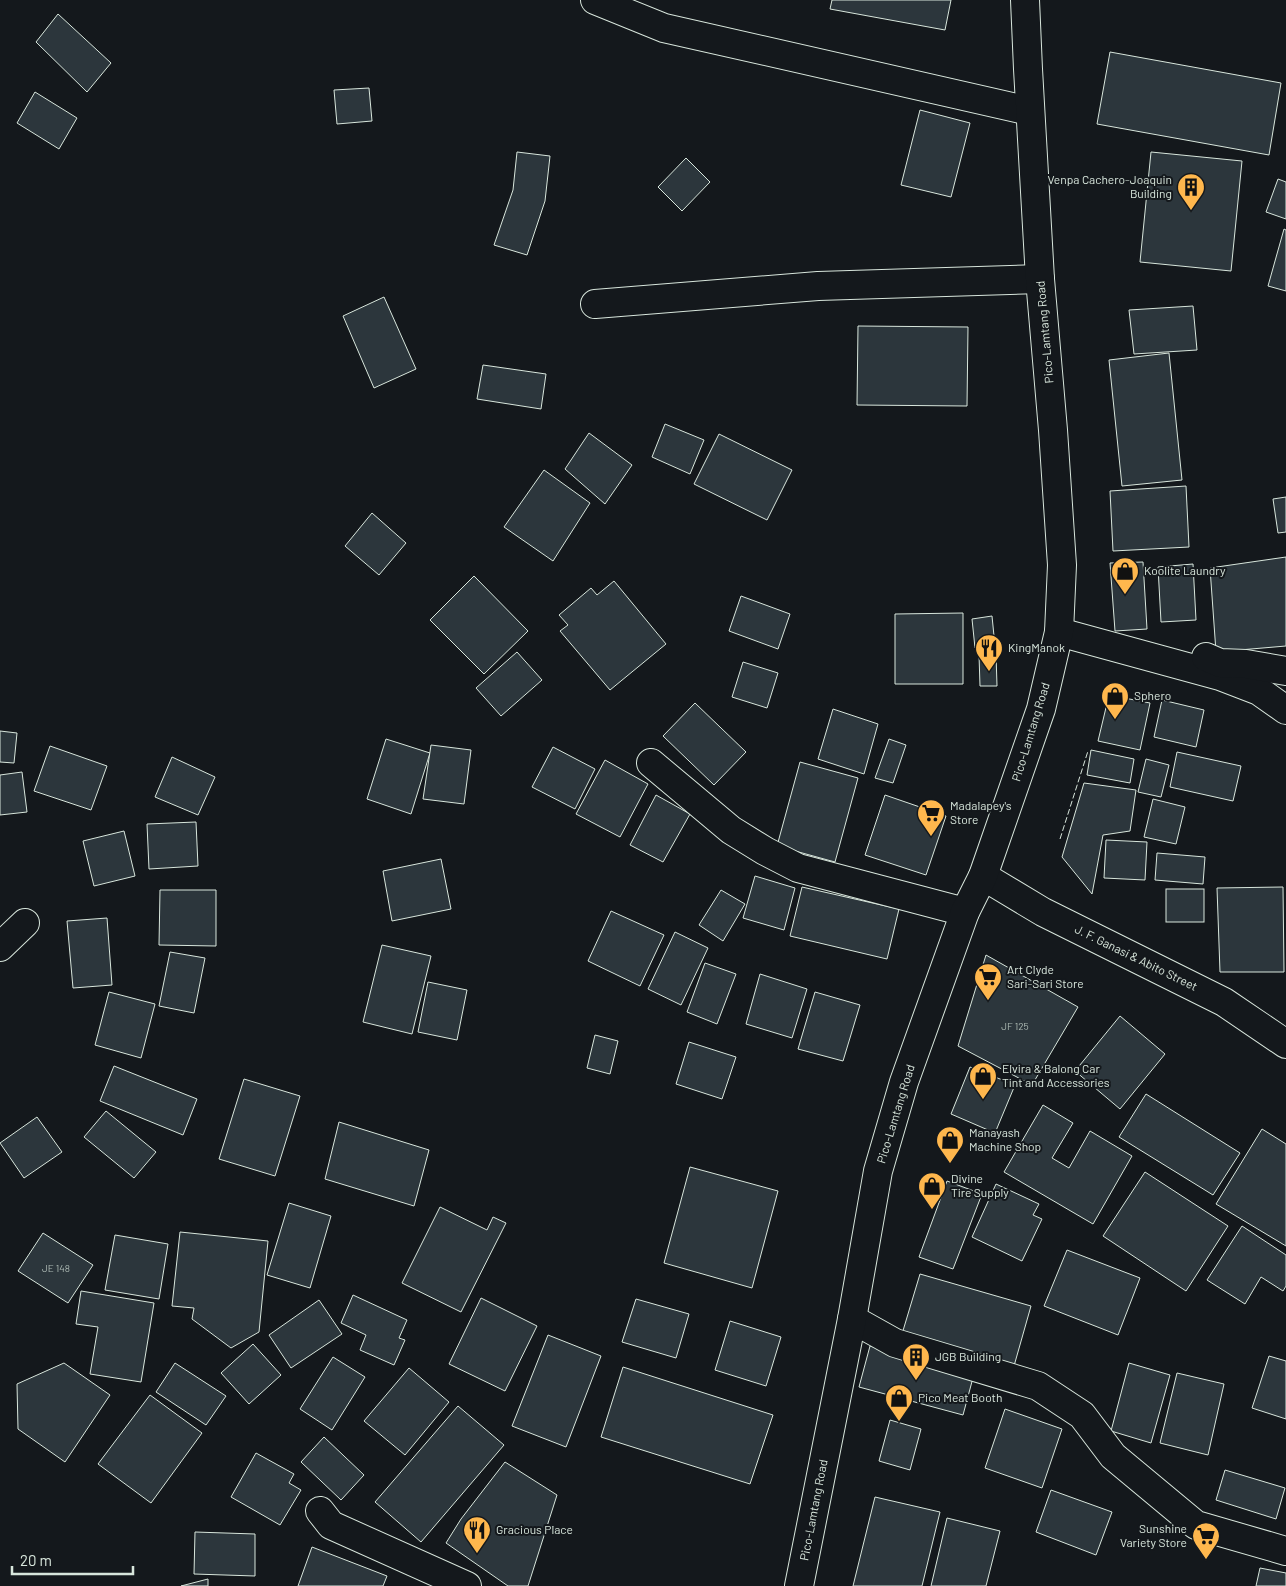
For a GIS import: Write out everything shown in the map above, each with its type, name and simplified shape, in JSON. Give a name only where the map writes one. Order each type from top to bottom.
[{"type":"street","points":[[595,0],[664,28],[1030,111]]},
{"type":"street","name":"Pico-Lamtang Road","points":[[799,1586],[852,1319],[878,1171],[904,1082],[965,912],[983,876],[1041,708],[1059,632],[1062,565],[1040,279],[1025,0]]},
{"type":"street","points":[[595,304],[818,286],[1040,279]]},
{"type":"street","points":[[1059,632],[1220,676],[1259,691],[1286,710]]},
{"type":"street","points":[[1159,660],[1167,642],[1220,663],[1246,664],[1286,671]]},
{"type":"street","points":[[651,763],[731,830],[798,868],[965,912]]},
{"type":"street","name":"J. F. Ganasi & Abito Street","points":[[983,876],[1043,912],[1224,1002],[1286,1044]]},
{"type":"street","points":[[0,947],[25,923]]},
{"type":"street","points":[[852,1319],[895,1344],[1038,1386],[1082,1415],[1113,1456],[1196,1525],[1286,1551]]},
{"type":"street","points":[[320,1510],[331,1525],[467,1586]]},
{"type":"building","points":[[832,0],[951,0],[945,30],[830,9]]},
{"type":"building","points":[[58,14],[111,63],[87,92],[36,42]]},
{"type":"building","points":[[1110,52],[1281,83],[1269,155],[1097,124]]},
{"type":"building","points":[[369,88],[372,121],[337,124],[334,90]]},
{"type":"building","points":[[35,92],[77,118],[59,149],[17,123]]},
{"type":"building","points":[[920,110],[970,123],[951,197],[901,185]]},
{"type":"building","points":[[517,152],[550,156],[545,201],[527,255],[494,245],[513,190]]},
{"type":"building","name":"Venpa Cachero-Joaquin Building","points":[[1151,152],[1242,161],[1231,271],[1140,262]]},
{"type":"building","points":[[686,158],[710,182],[682,211],[658,187]]},
{"type":"building","points":[[1278,179],[1286,182],[1286,219],[1266,212]]},
{"type":"building","points":[[1284,229],[1286,230],[1286,291],[1268,286]]},
{"type":"building","points":[[384,297],[416,369],[374,388],[343,316]]},
{"type":"building","points":[[1193,306],[1197,350],[1134,354],[1129,310]]},
{"type":"building","points":[[858,326],[968,327],[967,406],[857,405]]},
{"type":"building","points":[[1169,353],[1182,480],[1122,486],[1109,360]]},
{"type":"building","points":[[483,365],[546,374],[541,409],[477,399]]},
{"type":"building","points":[[665,424],[704,440],[690,474],[652,457]]},
{"type":"building","points":[[589,433],[632,465],[605,504],[565,469]]},
{"type":"building","points":[[719,434],[792,470],[767,520],[694,484]]},
{"type":"building","points":[[544,470],[590,503],[553,561],[504,527]]},
{"type":"building","points":[[1186,486],[1189,547],[1113,551],[1110,491]]},
{"type":"building","points":[[1286,497],[1286,532],[1278,533],[1273,499]]},
{"type":"building","points":[[372,513],[406,543],[379,575],[345,546]]},
{"type":"building","points":[[1286,557],[1286,646],[1216,652],[1210,568]]},
{"type":"building","points":[[1143,562],[1147,629],[1115,631],[1110,563]]},
{"type":"building","points":[[1193,564],[1196,620],[1161,622],[1158,567]]},
{"type":"building","points":[[474,576],[528,631],[484,674],[430,620]]},
{"type":"building","points":[[614,581],[666,644],[610,690],[560,631],[568,625],[559,615],[591,588],[597,595]]},
{"type":"building","points":[[741,596],[790,614],[778,649],[729,631]]},
{"type":"building","points":[[963,613],[963,684],[895,684],[895,614]]},
{"type":"building","points":[[992,616],[995,646],[975,648],[972,619]]},
{"type":"building","points":[[517,652],[542,680],[501,716],[476,688]]},
{"type":"building","points":[[996,654],[997,686],[980,686],[979,655]]},
{"type":"building","points":[[743,662],[778,673],[767,708],[732,697]]},
{"type":"building","points":[[1109,695],[1150,703],[1140,750],[1098,741]]},
{"type":"building","points":[[1162,700],[1204,710],[1196,747],[1154,737]]},
{"type":"building","points":[[695,703],[746,752],[714,785],[663,736]]},
{"type":"building","points":[[833,709],[878,724],[864,774],[818,759]]},
{"type":"building","points":[[0,731],[17,733],[14,763],[0,762]]},
{"type":"building","points":[[386,739],[430,753],[411,814],[367,799]]},
{"type":"building","points":[[889,739],[906,745],[893,783],[875,778]]},
{"type":"building","points":[[431,745],[471,750],[464,804],[423,799]]},
{"type":"building","points":[[50,746],[107,766],[91,810],[34,791]]},
{"type":"building","points":[[553,747],[595,769],[575,809],[532,787]]},
{"type":"building","points":[[1091,750],[1134,759],[1130,783],[1087,775]]},
{"type":"building","points":[[1177,752],[1241,766],[1233,801],[1170,787]]},
{"type":"building","points":[[172,757],[215,777],[198,815],[155,797]]},
{"type":"building","points":[[1146,759],[1169,765],[1161,797],[1138,792]]},
{"type":"building","points":[[605,760],[648,784],[620,837],[576,814]]},
{"type":"building","points":[[800,762],[858,778],[835,862],[777,846]]},
{"type":"building","points":[[22,772],[27,812],[0,815],[0,775]]},
{"type":"building","points":[[1084,783],[1136,790],[1130,831],[1103,835],[1092,894],[1062,857]]},
{"type":"building","points":[[656,795],[690,814],[663,862],[630,845]]},
{"type":"building","points":[[885,795],[946,816],[926,875],[865,855]]},
{"type":"building","points":[[1153,799],[1185,807],[1176,844],[1144,837]]},
{"type":"building","points":[[196,822],[198,866],[149,869],[147,824]]},
{"type":"building","points":[[124,831],[135,876],[94,886],[83,841]]},
{"type":"building","points":[[1106,840],[1147,842],[1145,880],[1104,878]]},
{"type":"building","points":[[1157,853],[1205,857],[1203,884],[1155,880]]},
{"type":"building","points":[[441,859],[451,909],[392,921],[383,871]]},
{"type":"building","points":[[755,876],[795,888],[784,930],[743,918]]},
{"type":"building","points":[[802,887],[899,909],[887,959],[790,936]]},
{"type":"building","points":[[1283,887],[1284,972],[1220,972],[1217,888]]},
{"type":"building","points":[[1166,889],[1204,889],[1204,922],[1166,922]]},
{"type":"building","points":[[160,890],[216,890],[216,946],[159,945]]},
{"type":"building","points":[[721,890],[745,904],[723,941],[699,925]]},
{"type":"building","points":[[611,911],[664,935],[640,986],[588,961]]},
{"type":"building","points":[[107,918],[112,985],[73,988],[67,921]]},
{"type":"building","points":[[675,932],[708,948],[681,1005],[648,989]]},
{"type":"building","points":[[382,945],[431,956],[412,1034],[363,1022]]},
{"type":"building","points":[[170,952],[205,958],[194,1013],[159,1006]]},
{"type":"building","points":[[986,955],[1078,1007],[1032,1085],[958,1046]]},
{"type":"building","points":[[705,963],[736,974],[717,1024],[687,1012]]},
{"type":"building","points":[[760,974],[807,989],[792,1038],[746,1024]]},
{"type":"building","points":[[428,982],[467,990],[457,1040],[418,1032]]},
{"type":"building","points":[[109,992],[155,1004],[141,1058],[95,1045]]},
{"type":"building","points":[[815,992],[860,1005],[843,1061],[798,1049]]},
{"type":"building","points":[[1120,1016],[1165,1054],[1120,1109],[1075,1071]]},
{"type":"building","points":[[595,1035],[618,1041],[610,1074],[587,1068]]},
{"type":"building","points":[[689,1042],[736,1057],[722,1099],[676,1084]]},
{"type":"building","points":[[114,1066],[197,1099],[183,1135],[100,1101]]},
{"type":"building","name":"Elvira & Balong Car Tint and Accessories","points":[[970,1067],[1015,1085],[995,1133],[951,1114]]},
{"type":"building","points":[[244,1079],[300,1096],[275,1176],[219,1159]]},
{"type":"building","points":[[1146,1094],[1240,1153],[1213,1195],[1119,1137]]},
{"type":"building","points":[[1043,1105],[1073,1123],[1052,1158],[1069,1168],[1090,1131],[1132,1156],[1093,1224],[1004,1172]]},
{"type":"building","points":[[106,1111],[156,1152],[134,1178],[84,1137]]},
{"type":"building","points":[[37,1117],[62,1152],[24,1178],[0,1143]]},
{"type":"building","points":[[339,1122],[429,1150],[414,1206],[325,1179]]},
{"type":"building","points":[[1262,1129],[1286,1144],[1286,1246],[1216,1204]]},
{"type":"building","points":[[690,1167],[778,1191],[752,1288],[664,1263]]},
{"type":"building","points":[[1145,1172],[1228,1226],[1186,1291],[1103,1236]]},
{"type":"building","points":[[947,1181],[982,1194],[953,1269],[919,1257]]},
{"type":"building","points":[[996,1184],[1039,1204],[1033,1215],[1042,1219],[1022,1261],[972,1237]]},
{"type":"building","points":[[289,1203],[331,1216],[310,1288],[267,1275]]},
{"type":"building","points":[[440,1207],[487,1230],[493,1217],[506,1223],[461,1312],[402,1283]]},
{"type":"building","points":[[1242,1226],[1286,1255],[1286,1286],[1283,1291],[1261,1277],[1245,1304],[1207,1280]]},
{"type":"building","points":[[180,1232],[268,1241],[259,1332],[231,1348],[192,1319],[194,1308],[172,1306]]},
{"type":"building","points":[[43,1233],[93,1265],[68,1303],[18,1271]]},
{"type":"building","points":[[115,1235],[168,1244],[159,1299],[105,1290]]},
{"type":"building","points":[[1067,1250],[1140,1278],[1118,1335],[1044,1306]]},
{"type":"building","points":[[920,1274],[1031,1306],[1014,1366],[902,1334]]},
{"type":"building","points":[[81,1291],[154,1303],[141,1382],[90,1374],[98,1327],[76,1324]]},
{"type":"building","points":[[353,1295],[407,1320],[399,1338],[405,1340],[394,1365],[360,1350],[366,1335],[341,1323]]},
{"type":"building","points":[[481,1298],[537,1326],[505,1391],[449,1364]]},
{"type":"building","points":[[636,1299],[689,1314],[676,1358],[622,1342]]},
{"type":"building","points":[[319,1300],[342,1334],[291,1368],[269,1335]]},
{"type":"building","points":[[730,1321],[781,1337],[766,1386],[715,1370]]},
{"type":"building","points":[[548,1335],[601,1356],[566,1447],[512,1426]]},
{"type":"building","points":[[253,1344],[281,1375],[249,1404],[221,1373]]},
{"type":"building","name":"JGB Building","points":[[870,1346],[974,1374],[963,1415],[859,1387]]},
{"type":"building","points":[[1269,1356],[1286,1361],[1286,1419],[1252,1408]]},
{"type":"building","points":[[333,1357],[365,1377],[332,1430],[300,1409]]},
{"type":"building","points":[[64,1363],[110,1395],[65,1462],[18,1429],[17,1384]]},
{"type":"building","points":[[175,1363],[226,1396],[206,1425],[156,1392]]},
{"type":"building","points":[[1129,1363],[1170,1375],[1151,1443],[1111,1431]]},
{"type":"building","points":[[623,1367],[773,1415],[750,1484],[601,1437]]},
{"type":"building","points":[[409,1368],[449,1402],[405,1455],[364,1421]]},
{"type":"building","points":[[1177,1373],[1224,1384],[1208,1455],[1160,1443]]},
{"type":"building","points":[[150,1395],[202,1433],[151,1503],[98,1464]]},
{"type":"building","points":[[458,1406],[504,1445],[421,1542],[375,1502]]},
{"type":"building","points":[[1005,1409],[1062,1429],[1042,1488],[985,1468]]},
{"type":"building","points":[[890,1420],[921,1429],[910,1470],[879,1461]]},
{"type":"building","points":[[324,1437],[364,1475],[341,1500],[301,1462]]},
{"type":"building","points":[[256,1453],[294,1474],[289,1483],[301,1490],[280,1525],[231,1497]]},
{"type":"building","points":[[505,1462],[557,1495],[528,1586],[508,1586],[446,1543],[461,1519]]},
{"type":"building","points":[[1225,1470],[1285,1488],[1276,1519],[1216,1500]]},
{"type":"building","points":[[1051,1490],[1112,1512],[1096,1555],[1036,1532]]},
{"type":"building","points":[[875,1497],[940,1512],[922,1586],[853,1586]]},
{"type":"building","points":[[947,1518],[1000,1531],[986,1586],[931,1586]]},
{"type":"building","points":[[195,1532],[255,1534],[255,1576],[194,1574]]},
{"type":"building","points":[[312,1547],[387,1576],[383,1586],[298,1586]]},
{"type":"building","points":[[1260,1568],[1286,1573],[1286,1586],[1256,1586]]},
{"type":"building","points":[[208,1579],[208,1586],[181,1586]]},
{"type":"fence","points":[[1060,839],[1088,751]]},
{"type":"place","name":"Venpa Cachero-Joaquin Building","points":[[1191,211]]},
{"type":"place","name":"Koolite Laundry","points":[[1125,595]]},
{"type":"place","name":"KingManok","points":[[989,672]]},
{"type":"place","name":"Sphero","points":[[1115,720]]},
{"type":"place","name":"Madalapey's Store","points":[[931,837]]},
{"type":"place","name":"Art Clyde Sari-Sari Store","points":[[988,1001]]},
{"type":"place","name":"Elvira & Balong Car Tint and Accessories","points":[[983,1100]]},
{"type":"place","name":"Manayash Machine Shop","points":[[950,1164]]},
{"type":"place","name":"Divine Tire Supply","points":[[932,1210]]},
{"type":"place","name":"JGB Building","points":[[916,1381]]},
{"type":"place","name":"Pico Meat Booth","points":[[899,1422]]},
{"type":"place","name":"Gracious Place","points":[[477,1554]]},
{"type":"place","name":"Sunshine Variety Store","points":[[1206,1560]]}]
